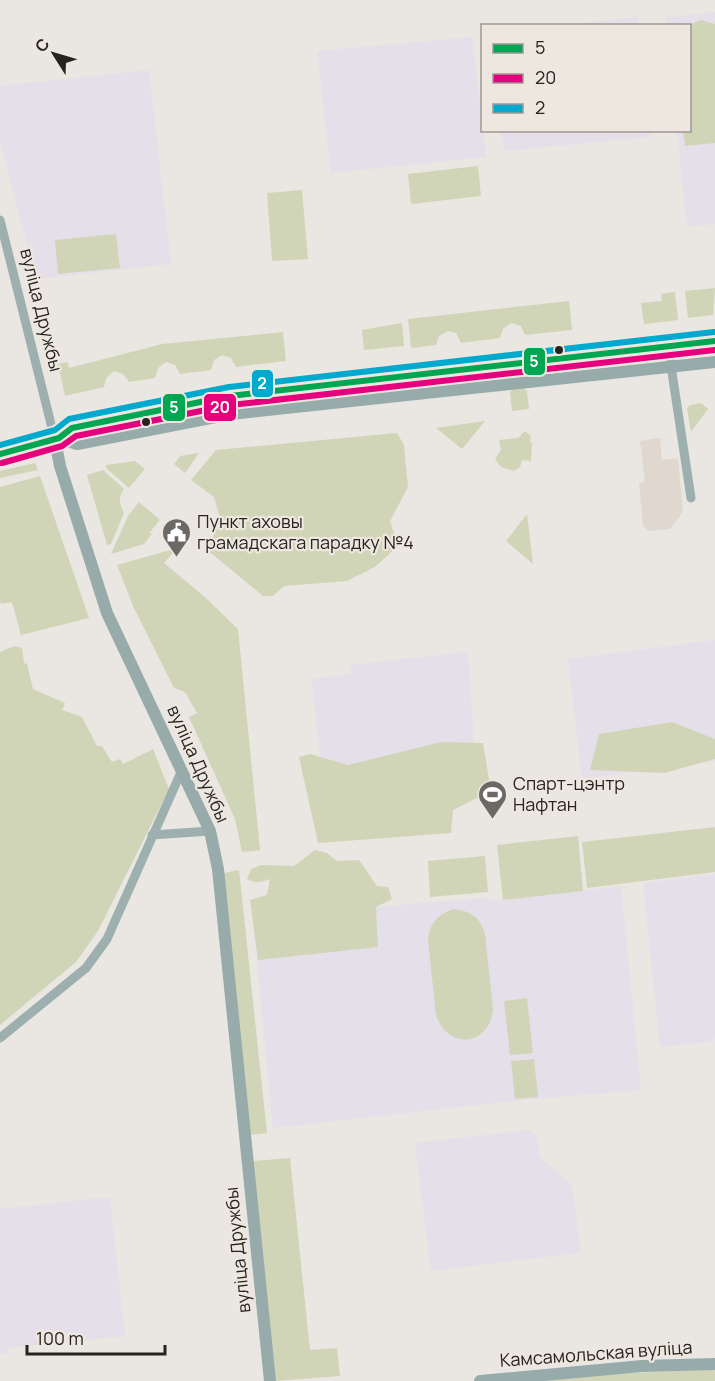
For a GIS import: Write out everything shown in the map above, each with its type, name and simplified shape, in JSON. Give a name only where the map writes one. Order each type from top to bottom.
[{"type":"main road","points":[[0,454],[57,439],[72,428],[230,396],[715,341]]},
{"type":"main road","points":[[57,439],[77,444],[231,414],[715,362]]},
{"type":"main road","name":"вуліца Дружбы","points":[[57,439],[60,466],[107,613],[210,831],[218,869],[270,1381]]},
{"type":"main road","name":"Камсамольская вуліца","points":[[480,1381],[642,1366],[715,1364]]},
{"type":"street","name":"вуліца Дружбы","points":[[0,220],[57,439]]},
{"type":"street","points":[[668,346],[691,498]]},
{"type":"street","points":[[0,1038],[86,968],[107,939],[182,770]]},
{"type":"street","points":[[152,835],[210,831]]},
{"type":"shaded area","points":[[715,12],[715,224],[687,227],[677,132],[691,132],[691,24],[667,24],[666,18]]},
{"type":"shaded area","points":[[637,17],[638,24],[574,24]]},
{"type":"shaded area","points":[[472,37],[481,132],[483,132],[486,157],[331,173],[317,51]]},
{"type":"shaded area","points":[[149,70],[171,264],[36,279],[0,141],[0,86]]},
{"type":"shaded area","points":[[501,132],[649,132],[650,137],[504,151]]},
{"type":"shaded area","points":[[660,438],[662,460],[678,458],[683,512],[670,529],[649,531],[643,526],[639,483],[645,482],[640,441]]},
{"type":"shaded area","points":[[715,640],[715,761],[582,779],[568,659]]},
{"type":"shaded area","points":[[468,652],[478,796],[326,815],[312,679],[351,674],[350,665]]},
{"type":"shaded area","points":[[715,874],[715,1038],[713,1041],[660,1047],[643,883]]},
{"type":"shaded area","points":[[621,886],[641,1090],[512,1101],[273,1128],[253,921],[419,903],[490,898],[491,901]]},
{"type":"shaded area","points":[[529,1130],[538,1138],[539,1156],[572,1185],[581,1253],[431,1271],[415,1143]]},
{"type":"shaded area","points":[[110,1197],[125,1336],[8,1348],[8,1354],[0,1354],[0,1209]]},
{"type":"green space","points":[[701,20],[715,24],[715,143],[685,146],[683,132],[691,132],[691,24]]},
{"type":"green space","points":[[478,166],[481,196],[411,204],[408,174]]},
{"type":"green space","points":[[302,190],[308,259],[272,261],[267,193]]},
{"type":"green space","points":[[116,234],[120,268],[58,274],[55,240]]},
{"type":"green space","points":[[715,288],[713,315],[688,318],[685,291]]},
{"type":"green space","points":[[675,292],[678,320],[644,324],[641,303],[662,301],[661,294]]},
{"type":"green space","points":[[569,301],[572,330],[525,335],[521,326],[511,323],[503,329],[500,338],[461,343],[456,333],[448,331],[439,336],[436,345],[411,348],[408,319]]},
{"type":"green space","points":[[402,323],[404,346],[364,350],[362,330]]},
{"type":"green space","points":[[283,332],[286,361],[236,367],[231,358],[222,355],[214,360],[211,370],[180,374],[175,365],[166,362],[158,368],[155,378],[129,382],[123,374],[114,371],[106,378],[104,387],[65,396],[58,364],[68,362],[69,368],[162,344]]},
{"type":"green space","points":[[514,387],[522,387],[527,391],[529,409],[512,411],[510,392]]},
{"type":"green space","points":[[701,403],[708,409],[691,432],[687,408],[690,405]]},
{"type":"green space","points":[[485,421],[462,449],[436,428]]},
{"type":"green space","points":[[525,431],[531,436],[531,461],[522,460],[520,467],[514,471],[501,467],[495,459],[501,450],[499,440],[518,438]]},
{"type":"green space","points":[[397,433],[404,445],[408,487],[390,521],[398,546],[375,567],[347,581],[284,586],[273,596],[263,596],[206,549],[221,522],[214,497],[191,480],[216,450]]},
{"type":"green space","points":[[199,453],[185,473],[174,464],[180,456]]},
{"type":"green space","points":[[135,461],[145,469],[129,488],[106,468],[106,465]]},
{"type":"green space","points":[[35,463],[38,470],[0,478],[0,471]]},
{"type":"green space","points":[[103,470],[124,489],[120,501],[124,513],[111,544],[107,545],[87,475]]},
{"type":"green space","points":[[40,476],[89,618],[21,635],[12,602],[1,604],[0,600],[0,487]]},
{"type":"green space","points":[[139,502],[160,520],[144,544],[111,554],[128,516]]},
{"type":"green space","points":[[527,514],[533,564],[506,541]]},
{"type":"green space","points":[[177,548],[164,563],[206,598],[238,629],[260,850],[242,852],[235,819],[189,717],[197,713],[185,692],[174,688],[133,606],[117,565]]},
{"type":"green space","points":[[14,646],[22,648],[24,663],[27,664],[33,689],[65,703],[62,710],[82,717],[97,746],[102,746],[112,762],[120,759],[123,764],[153,749],[169,789],[98,931],[76,962],[0,1025],[0,652]]},
{"type":"green space","points":[[672,722],[715,739],[715,759],[664,773],[590,770],[599,734]]},
{"type":"green space","points":[[441,742],[483,743],[491,791],[453,810],[451,833],[318,843],[299,757],[310,754],[348,765]]},
{"type":"green space","points":[[715,827],[715,872],[587,888],[582,842]]},
{"type":"green space","points":[[578,836],[583,891],[503,900],[497,845]]},
{"type":"green space","points":[[315,850],[327,853],[337,861],[359,860],[377,886],[388,887],[392,899],[376,907],[378,947],[258,960],[250,900],[267,895],[270,879],[253,882],[247,879],[251,869],[261,865],[294,866]]},
{"type":"green space","points":[[485,856],[488,892],[430,897],[428,861]]},
{"type":"green space","points":[[239,870],[267,1133],[250,1135],[224,873]]},
{"type":"green space","points":[[453,909],[465,911],[474,916],[485,934],[493,1009],[485,1031],[477,1037],[468,1039],[459,1039],[450,1034],[442,1027],[436,1015],[428,940],[435,920]]},
{"type":"green space","points":[[527,998],[533,1053],[510,1055],[504,1001]]},
{"type":"green space","points":[[534,1059],[538,1097],[515,1099],[511,1061]]},
{"type":"green space","points":[[290,1158],[310,1350],[337,1348],[340,1376],[275,1381],[253,1161]]},
{"type":"green space","points":[[715,1369],[715,1381],[544,1381],[592,1375]]},
{"type":"transit line","name":"2","points":[[0,445],[55,430],[69,419],[229,387],[714,332]]},
{"type":"transit line","name":"5","points":[[0,454],[59,438],[72,428],[230,396],[715,341]]},
{"type":"transit line","name":"20","points":[[2,463],[62,446],[76,436],[231,405],[715,350]]},
{"type":"place","name":"Пункт аховы грамадскага парадку №4","points":[[176,558]]},
{"type":"place","name":"Спарт-цэнтр Нафтан","points":[[492,820]]}]
